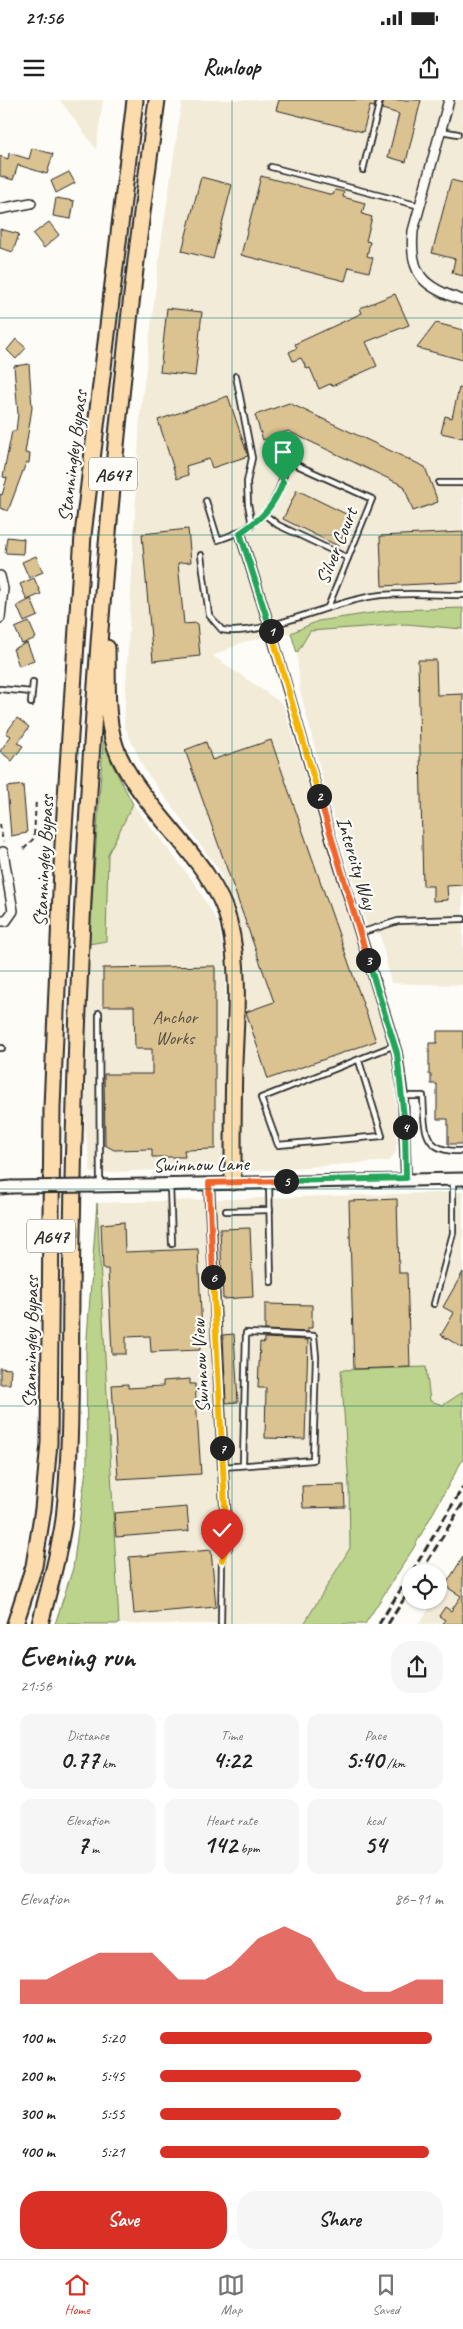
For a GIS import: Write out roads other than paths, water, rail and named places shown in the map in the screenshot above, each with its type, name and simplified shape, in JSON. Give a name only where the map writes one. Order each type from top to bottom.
[{"type":"highway","name":"Stanningley Bypass","points":[[15,1624],[34,1566],[43,1509],[49,1443],[52,1108],[63,844],[83,535],[135,100]]},
{"type":"highway","name":"Stanningley Bypass","points":[[40,1624],[54,1572],[63,1522],[69,1448],[74,1111],[84,850],[106,539],[157,100]]},
{"type":"highway","points":[[106,539],[108,716],[119,755],[138,788],[206,875],[229,922],[235,963],[233,1182]]},
{"type":"street","points":[[449,100],[413,230],[411,252],[415,269],[427,284],[442,294],[463,300]]},
{"type":"street","points":[[0,209],[31,202]]},
{"type":"street","name":"Intercity Way","points":[[240,533],[394,1045],[403,1096],[406,1178]]},
{"type":"street","points":[[0,576],[3,590],[0,618]]},
{"type":"street","points":[[0,921],[6,921],[13,911],[2,864],[3,852]]},
{"type":"street","name":"Swinnow Lane","points":[[6,1187],[406,1178],[458,1179]]},
{"type":"street","name":"Swinnow View","points":[[209,1183],[227,1547]]},
{"type":"lane","points":[[363,170],[380,100]]},
{"type":"lane","points":[[441,131],[458,134]]},
{"type":"lane","points":[[271,167],[420,206]]},
{"type":"lane","points":[[236,376],[252,458],[247,482],[248,504],[252,525]]},
{"type":"lane","name":"Silver Court","points":[[240,533],[252,525],[275,503],[288,461],[372,499],[328,606]]},
{"type":"lane","points":[[439,483],[463,483]]},
{"type":"lane","points":[[206,501],[218,540],[240,533]]},
{"type":"lane","points":[[264,514],[278,525],[348,558]]},
{"type":"lane","name":"Silver Court","points":[[201,555],[209,615],[222,630],[235,632],[269,625],[328,606],[375,596],[463,595]]},
{"type":"lane","points":[[31,703],[33,682]]},
{"type":"lane","points":[[0,689],[32,692]]},
{"type":"lane","points":[[360,933],[398,921],[463,919]]},
{"type":"lane","points":[[96,1186],[99,1013]]},
{"type":"lane","points":[[359,1061],[382,1136],[278,1145],[261,1098],[359,1061],[394,1045]]},
{"type":"lane","points":[[403,1096],[423,1096],[425,1134],[432,1144],[450,1152],[463,1151]]},
{"type":"lane","points":[[434,1304],[453,1233],[458,1179]]},
{"type":"lane","points":[[269,1182],[272,1282]]},
{"type":"lane","points":[[170,1184],[172,1244]]},
{"type":"lane","points":[[226,1211],[270,1210]]},
{"type":"lane","points":[[223,1467],[313,1460],[316,1356],[314,1336],[246,1333],[243,1464]]},
{"type":"lane","points":[[220,1624],[222,1560],[227,1547]]},
{"type":"railway","points":[[417,1564],[463,1487]]},
{"type":"railway","points":[[426,1564],[463,1503]]},
{"type":"railway","points":[[379,1624],[402,1587]]},
{"type":"railway","points":[[388,1624],[402,1602]]}]
